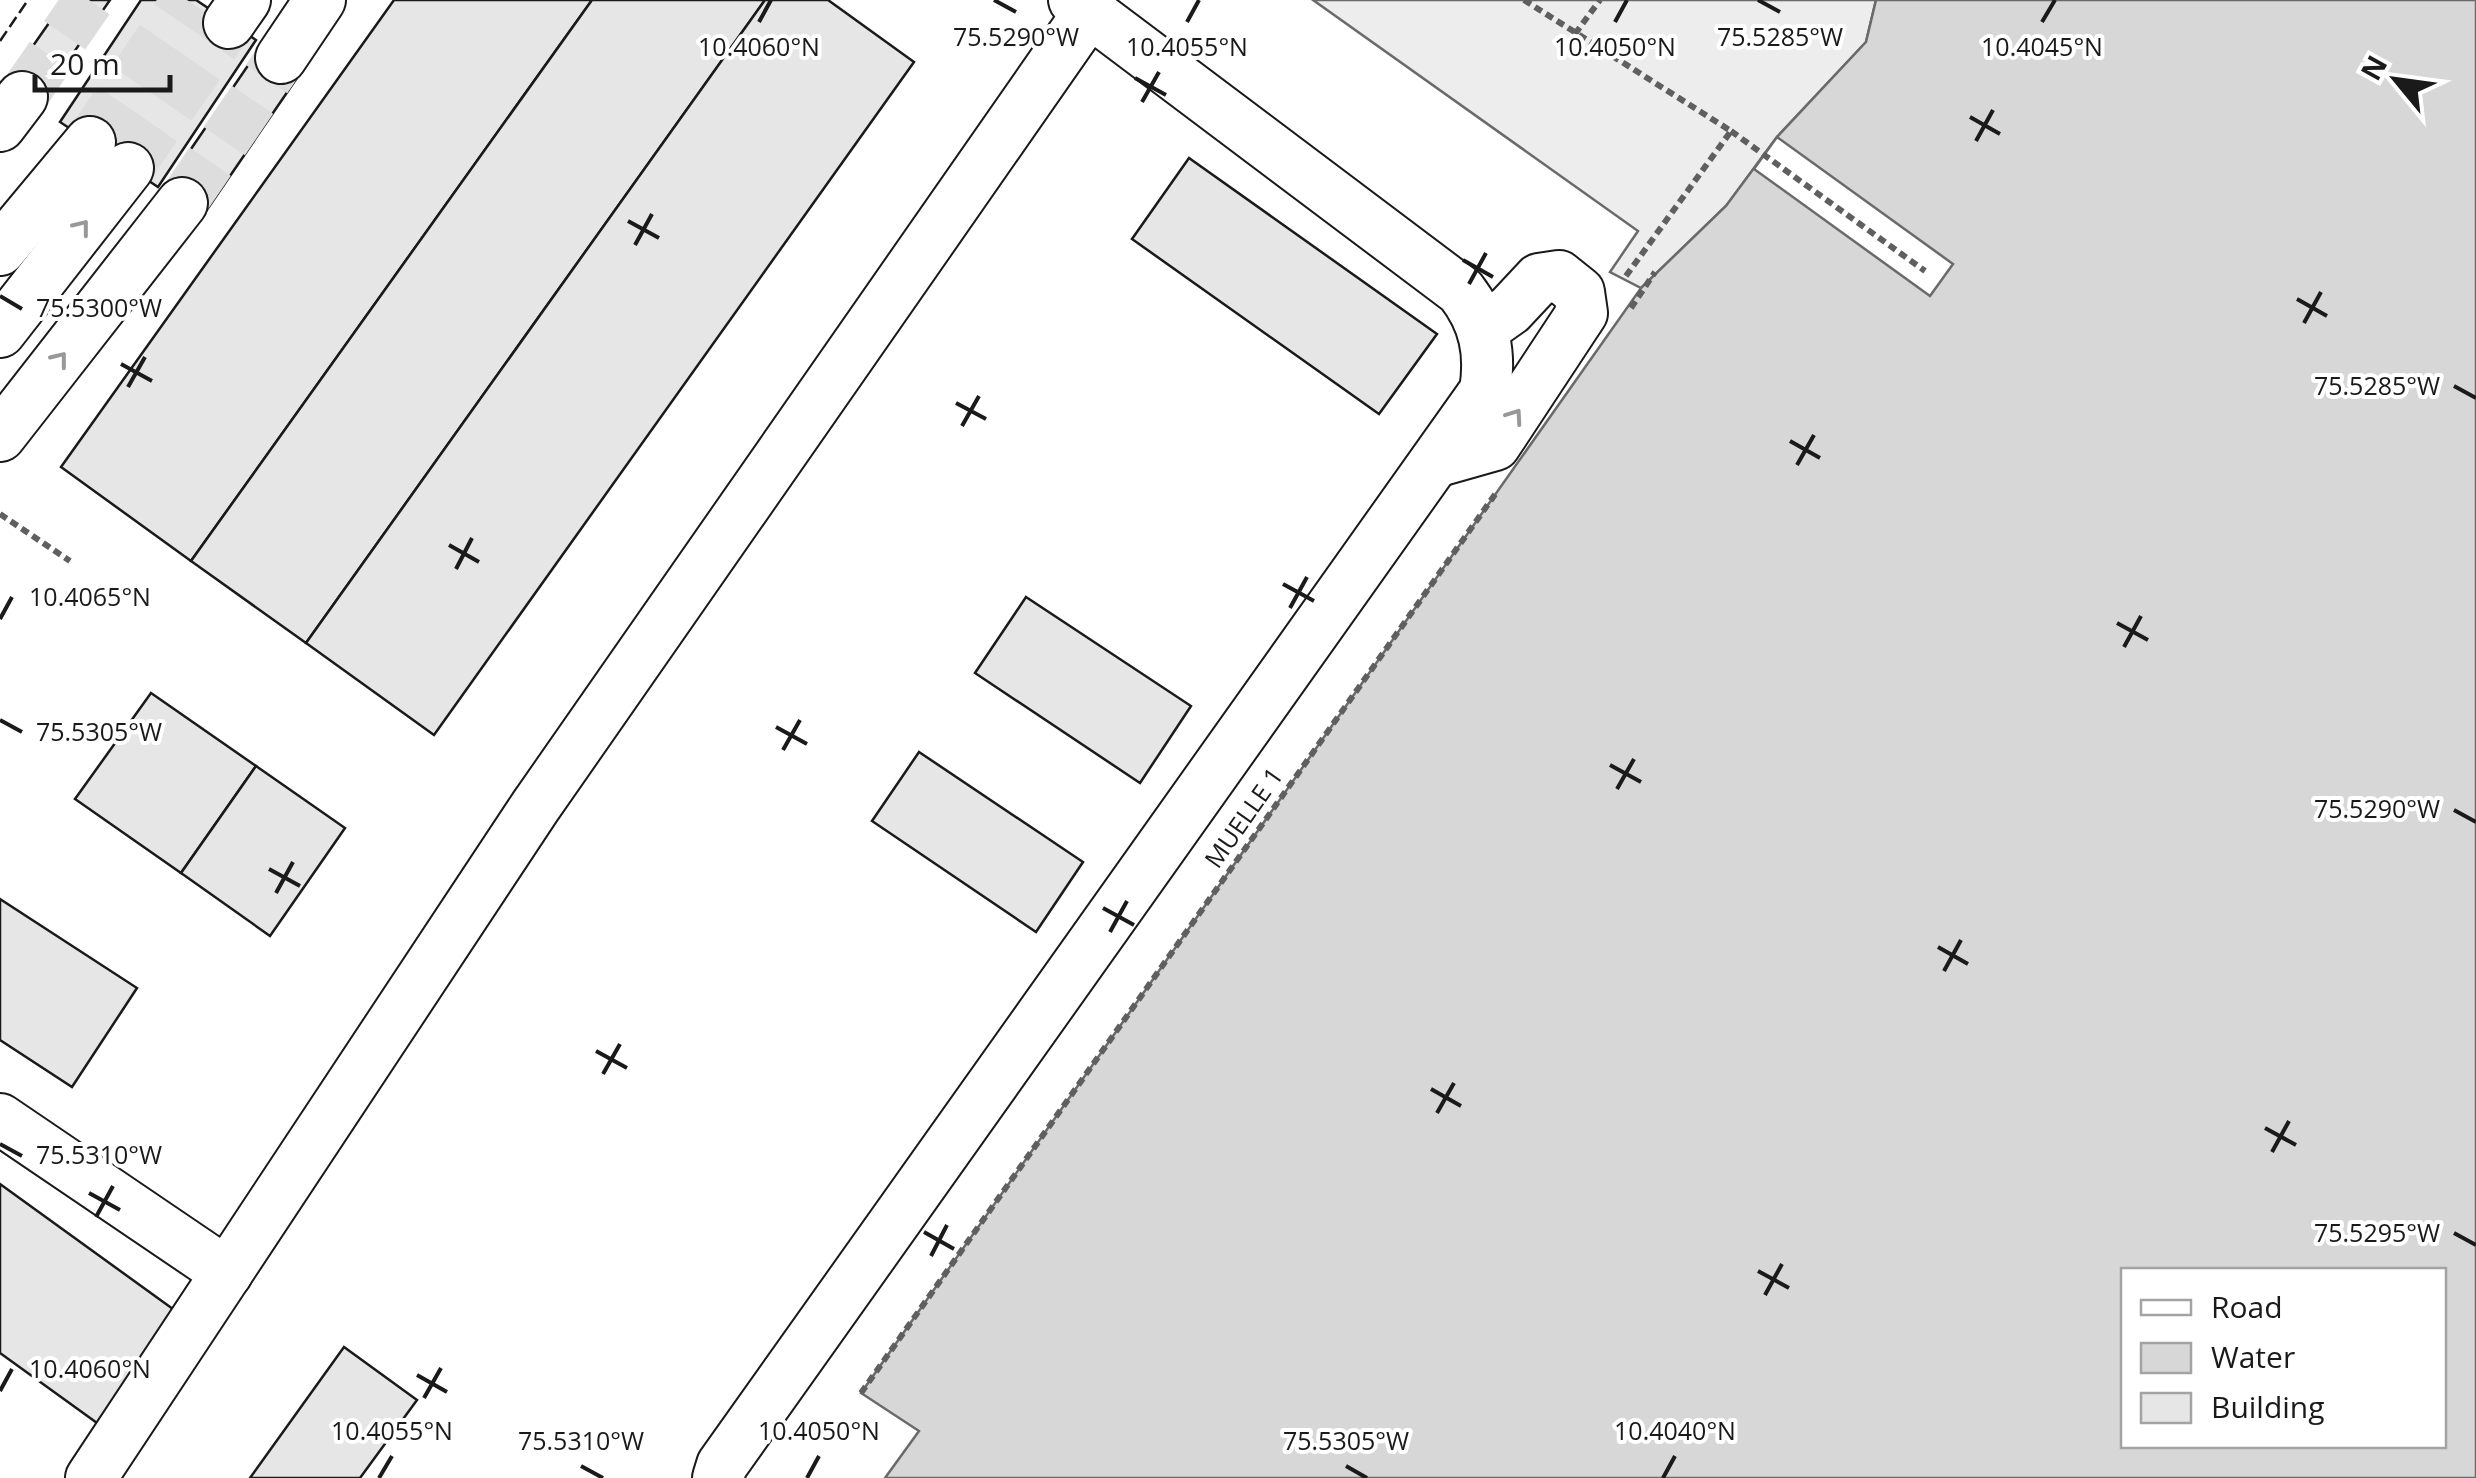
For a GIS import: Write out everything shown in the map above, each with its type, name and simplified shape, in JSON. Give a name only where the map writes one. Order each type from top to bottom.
[{"type":"street","points":[[281,58],[320,0]]},
{"type":"street","points":[[92,1478],[535,807],[1081,6],[1401,242],[1461,291],[1482,330],[1488,351],[1484,391],[722,1465],[718,1478]]},
{"type":"street","points":[[0,250],[109,155],[0,332]]},
{"type":"street","points":[[0,436],[182,203]]},
{"type":"street","points":[[1435,462],[1496,445],[1582,314],[1578,292],[1559,276],[1539,278],[1510,310],[1482,330]]},
{"type":"street","points":[[0,1119],[227,1273]]},
{"type":"path","points":[[1576,34],[1600,0]]},
{"type":"path","points":[[1730,130],[1925,270]]},
{"type":"path","points":[[1626,320],[1640,288],[1655,272]]},
{"type":"path","name":"MUELLE 1","points":[[861,1393],[1500,488]]},
{"type":"path","points":[[0,514],[70,561]]},
{"type":"shaded area","points":[[1313,0],[1876,0],[1866,42],[1777,137],[1726,206],[1641,288],[1610,272],[1638,231]]},
{"type":"water","points":[[1876,0],[2476,0],[2476,1478],[885,1478],[919,1431],[861,1393],[1641,288],[1726,206],[1777,137],[1866,42]]},
{"type":"pier","points":[[1777,137],[1953,264],[1930,296],[1754,169]]},
{"type":"building","points":[[65,0],[110,0],[36,107],[5,86]]},
{"type":"building","points":[[141,0],[196,0],[256,40],[158,187],[60,122]]},
{"type":"building","points":[[394,0],[592,0],[191,561],[61,467]]},
{"type":"building","points":[[592,0],[765,0],[306,643],[191,561]]},
{"type":"building","points":[[765,0],[828,0],[914,62],[434,735],[306,643]]},
{"type":"building","points":[[262,45],[301,72],[202,217],[163,190]]},
{"type":"building","points":[[1189,158],[1437,334],[1379,414],[1132,239]]},
{"type":"building","points":[[1026,597],[1191,706],[1140,783],[975,673]]},
{"type":"building","points":[[151,693],[256,766],[181,873],[75,799]]},
{"type":"building","points":[[919,752],[1083,862],[1036,932],[872,821]]},
{"type":"building","points":[[256,766],[345,828],[270,936],[181,873]]},
{"type":"building","points":[[0,899],[137,988],[72,1087],[0,1040]]},
{"type":"building","points":[[0,1184],[184,1317],[104,1428],[0,1353]]},
{"type":"building","points":[[344,1347],[417,1400],[360,1478],[250,1478]]},
{"type":"tunnel","points":[[22,97],[89,0]]},
{"type":"tunnel","points":[[90,142],[187,0]]},
{"type":"tunnel","points":[[128,168],[229,23]]},
{"type":"tunnel","points":[[182,203],[281,58]]},
{"type":"fence","points":[[0,41],[28,0]]}]
